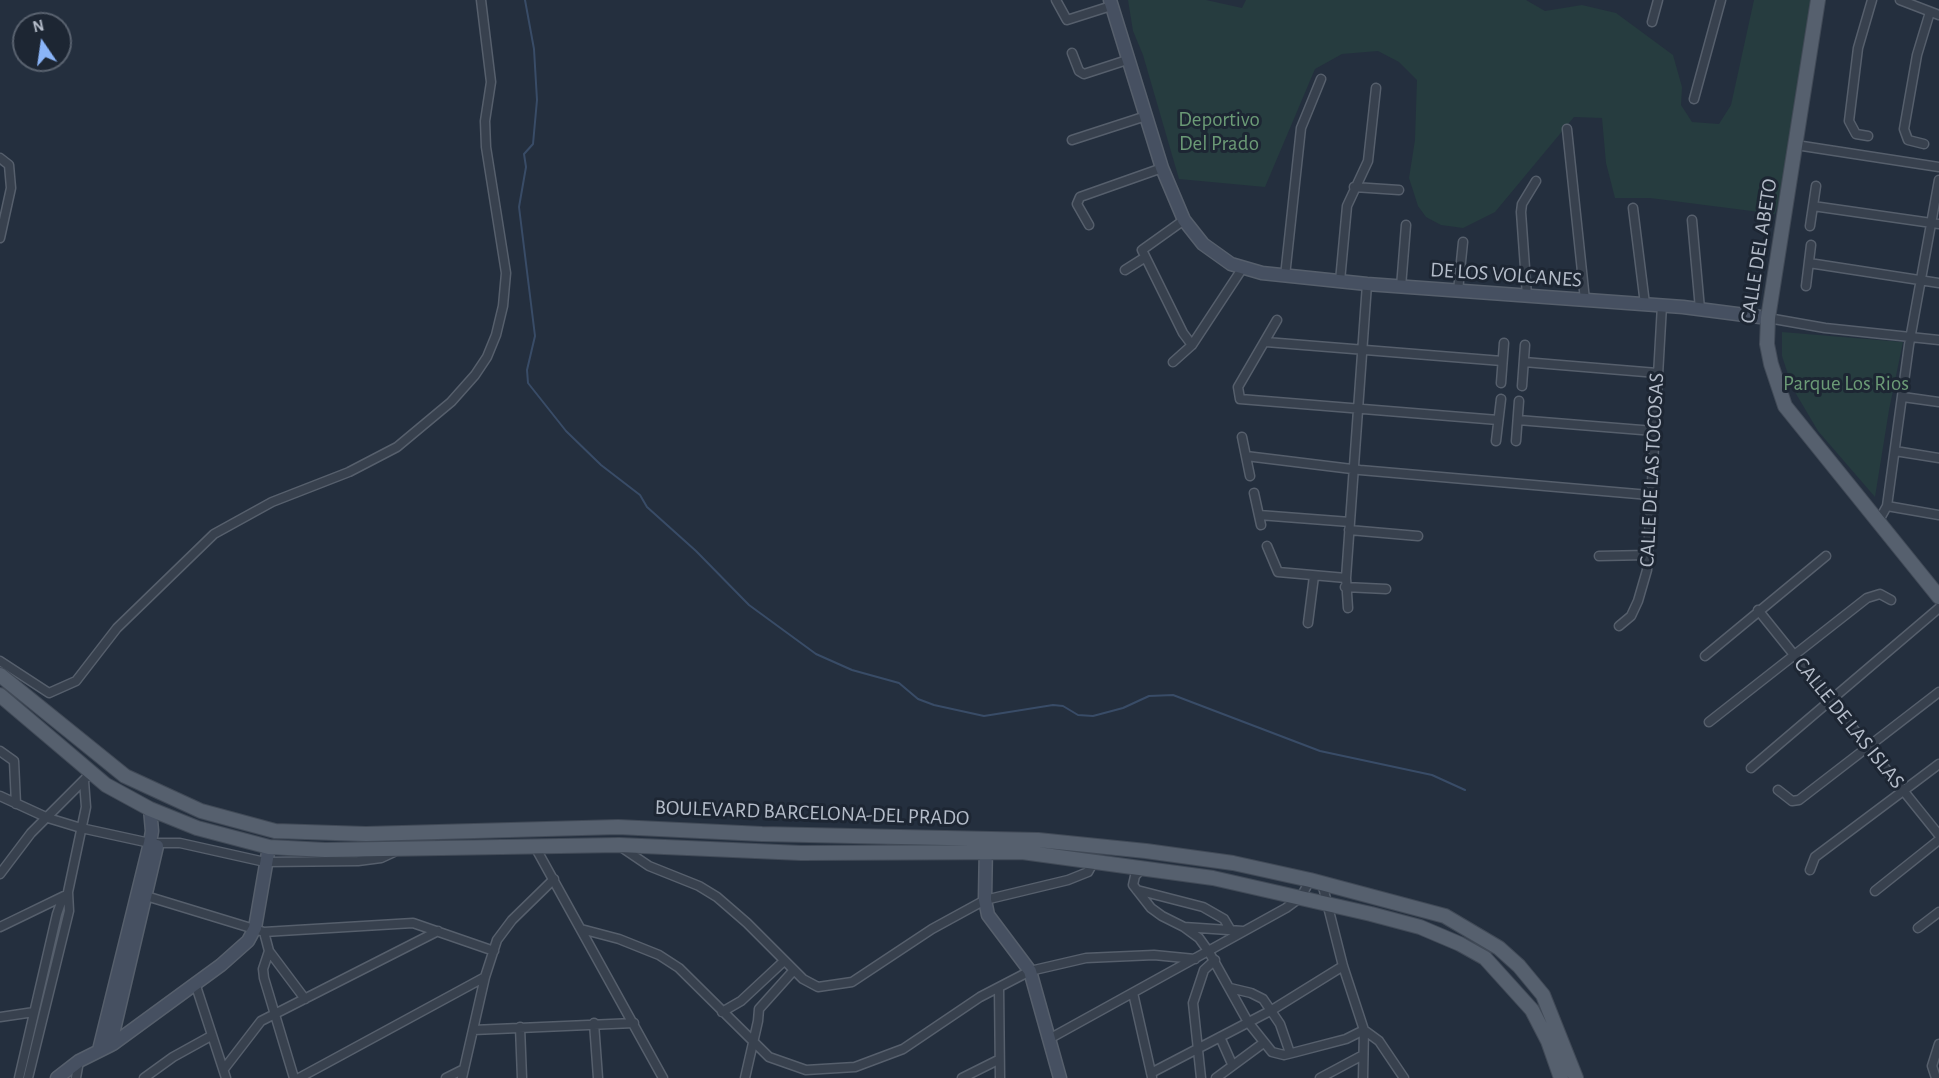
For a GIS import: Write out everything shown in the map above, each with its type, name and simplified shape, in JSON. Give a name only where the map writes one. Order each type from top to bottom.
[{"type":"main road","name":"CALLE DEL ABETO","points":[[1818,0],[1768,318],[1767,344],[1785,406],[1939,597]]},
{"type":"main road","name":"BOULEVARD BARCELONA-DEL PRADO","points":[[0,675],[125,776],[201,811],[275,831],[366,834],[618,827],[762,834],[1038,840],[1146,851],[1233,864],[1316,882],[1445,916],[1499,948],[1519,966],[1543,995],[1576,1078]]},
{"type":"main road","name":"BOULEVARD BARCELONA-DEL PRADO","points":[[0,694],[40,728],[87,777],[150,809],[197,828],[269,847],[325,850],[534,844],[652,846],[801,853],[1022,852],[1143,867],[1327,903],[1420,927],[1460,944],[1485,958],[1532,1010],[1548,1041],[1561,1078]]},
{"type":"street","points":[[0,661],[49,693],[76,681],[117,628],[214,534],[272,502],[349,472],[397,447],[451,402],[475,375],[487,357],[496,335],[503,306],[506,273],[486,147],[485,121],[491,82],[481,0]]},
{"type":"street","points":[[1056,0],[1067,20],[1110,3]]},
{"type":"street","points":[[1652,22],[1658,0]]},
{"type":"street","points":[[1694,99],[1721,0]]},
{"type":"street","points":[[1868,136],[1852,131],[1849,121],[1858,48],[1872,0]]},
{"type":"street","points":[[1900,0],[1939,15]]},
{"type":"street","name":"DE LOS VOLCANES","points":[[1110,3],[1126,60],[1162,168],[1184,220],[1203,244],[1218,257],[1242,269],[1367,284],[1662,305],[1768,318]]},
{"type":"street","points":[[1924,144],[1908,140],[1904,129],[1917,56],[1929,12]]},
{"type":"street","points":[[1072,54],[1079,71],[1084,74],[1126,60]]},
{"type":"street","points":[[1286,276],[1301,128],[1322,79]]},
{"type":"street","points":[[1340,281],[1347,206],[1371,150],[1376,88]]},
{"type":"street","points":[[1072,140],[1146,116]]},
{"type":"street","points":[[1568,129],[1585,300]]},
{"type":"street","points":[[1796,145],[1939,166]]},
{"type":"street","points":[[0,159],[9,165],[11,188],[0,238]]},
{"type":"street","points":[[1089,225],[1079,211],[1077,201],[1080,197],[1162,168]]},
{"type":"street","points":[[1878,522],[1887,506],[1911,336],[1936,224],[1939,180]]},
{"type":"street","points":[[1527,296],[1521,212],[1522,204],[1536,181]]},
{"type":"street","points":[[1810,226],[1816,186]]},
{"type":"street","points":[[1354,187],[1399,190]]},
{"type":"street","points":[[0,191],[11,188]]},
{"type":"street","points":[[1813,206],[1936,224]]},
{"type":"street","points":[[1634,208],[1645,304]]},
{"type":"street","points":[[1125,270],[1184,220]]},
{"type":"street","points":[[1692,220],[1700,309]]},
{"type":"street","points":[[1401,287],[1406,225]]},
{"type":"street","points":[[1458,291],[1463,242]]},
{"type":"street","points":[[1806,286],[1811,245]]},
{"type":"street","points":[[1143,254],[1183,333],[1192,345]]},
{"type":"street","points":[[1809,263],[1939,283]]},
{"type":"street","points":[[1173,362],[1192,345],[1242,269]]},
{"type":"street","points":[[1348,608],[1345,583],[1367,284]]},
{"type":"street","name":"CALLE DE LAS TOCOSAS","points":[[1618,626],[1631,616],[1638,602],[1647,570],[1649,495],[1662,305]]},
{"type":"street","points":[[1768,318],[1825,328],[1939,340]]},
{"type":"street","points":[[1277,320],[1238,387],[1238,393],[1243,400],[1498,420]]},
{"type":"street","points":[[1266,342],[1502,361]]},
{"type":"street","points":[[1501,384],[1504,343]]},
{"type":"street","points":[[1522,386],[1525,345]]},
{"type":"street","points":[[1524,362],[1657,373]]},
{"type":"street","points":[[1903,397],[1939,402]]},
{"type":"street","points":[[1496,441],[1501,399]]},
{"type":"street","points":[[1516,441],[1520,401]]},
{"type":"street","points":[[1518,420],[1654,431]]},
{"type":"street","points":[[1242,437],[1250,476]]},
{"type":"street","points":[[1895,451],[1939,458]]},
{"type":"street","points":[[1246,456],[1649,495]]},
{"type":"street","points":[[1254,493],[1261,525]]},
{"type":"street","points":[[1887,506],[1939,515]]},
{"type":"street","points":[[1259,515],[1418,536]]},
{"type":"street","points":[[1267,546],[1278,572],[1386,589]]},
{"type":"street","points":[[1599,556],[1647,555]]},
{"type":"street","points":[[1705,656],[1826,556]]},
{"type":"street","points":[[1308,623],[1314,576]]},
{"type":"street","points":[[1709,723],[1867,598],[1880,594],[1891,600]]},
{"type":"street","points":[[1751,768],[1939,608]]},
{"type":"street","name":"CALLE DE LAS ISLAS","points":[[1758,610],[1939,837]]},
{"type":"street","points":[[1778,790],[1795,802],[1939,692]]},
{"type":"street","points":[[40,728],[50,716]]},
{"type":"street","points":[[0,751],[14,761],[16,804]]},
{"type":"street","points":[[1809,870],[1815,857],[1939,764]]},
{"type":"street","points":[[0,874],[24,841],[87,777]]},
{"type":"street","points":[[19,1078],[57,914],[66,894],[81,828],[87,796],[87,777]]},
{"type":"street","points":[[0,796],[48,818],[81,828],[180,843],[265,862],[358,861],[381,858],[400,849]]},
{"type":"street","points":[[113,1044],[113,1034],[146,896],[153,839],[150,809]]},
{"type":"street","points":[[1875,891],[1939,837]]},
{"type":"street","points":[[99,1050],[153,839]]},
{"type":"street","points":[[986,839],[985,900],[993,924],[1030,970],[1060,1078]]},
{"type":"street","points":[[534,844],[663,1078]]},
{"type":"street","points":[[619,845],[649,866],[699,886],[717,897],[747,923],[803,979],[818,987],[835,987],[852,982],[932,929],[985,900],[1068,880],[1088,872],[1094,861]]},
{"type":"street","points":[[649,866],[652,846]]},
{"type":"street","points":[[269,847],[265,862],[259,930],[269,951],[304,999]]},
{"type":"street","points":[[1143,867],[1133,881],[1136,890],[1151,908],[1199,938],[1215,960],[1248,1023],[1263,1044],[1277,1055],[1346,1039],[1364,1030]]},
{"type":"street","points":[[462,1078],[485,977],[497,940],[512,920],[554,879]]},
{"type":"street","points":[[1049,1039],[1196,960],[1301,897],[1316,882],[1327,903],[1343,966],[1364,1030],[1363,1078]]},
{"type":"street","points":[[1136,890],[1203,907],[1224,919],[1230,929]]},
{"type":"street","points":[[0,927],[66,894]]},
{"type":"street","points":[[28,1078],[69,911],[66,894]]},
{"type":"street","points":[[146,896],[259,930],[413,923],[494,951]]},
{"type":"street","points":[[1918,928],[1939,912]]},
{"type":"street","points":[[1184,927],[1243,931]]},
{"type":"street","points":[[581,929],[619,939],[659,955],[679,968],[769,1058],[806,1070],[855,1067],[903,1048],[1030,970],[1086,958],[1154,955],[1196,960]]},
{"type":"street","points":[[57,1078],[79,1061],[113,1044],[195,983],[259,930]]},
{"type":"street","points":[[225,1074],[251,1031],[261,1021],[438,932]]},
{"type":"street","points":[[269,951],[263,969],[264,978],[294,1078]]},
{"type":"street","points":[[1201,1078],[1199,1046],[1192,1003],[1204,970],[1215,960]]},
{"type":"street","points":[[722,1012],[741,1001],[784,961]]},
{"type":"street","points":[[1132,993],[1152,1076],[1199,1046],[1272,1010],[1343,966]]},
{"type":"street","points":[[745,1078],[754,1044],[759,1009],[794,970]]},
{"type":"street","points":[[299,1078],[485,977]]},
{"type":"street","points":[[195,983],[225,1074]]},
{"type":"street","points":[[999,988],[1000,1078]]},
{"type":"street","points":[[1230,988],[1258,996],[1272,1010],[1290,1053]]},
{"type":"street","points":[[0,1017],[34,1012]]},
{"type":"street","points":[[594,1023],[598,1078]]},
{"type":"street","points":[[473,1030],[634,1023]]},
{"type":"street","points":[[520,1027],[522,1078]]},
{"type":"street","points":[[1364,1030],[1379,1041],[1404,1078]]},
{"type":"street","points":[[144,1078],[172,1057],[211,1036]]},
{"type":"street","points":[[1220,1037],[1232,1064]]},
{"type":"street","points":[[1216,1078],[1232,1064],[1263,1044]]},
{"type":"street","points":[[1936,1078],[1932,1066],[1939,1044]]},
{"type":"street","points":[[1320,1078],[1363,1055]]},
{"type":"street","points":[[962,1078],[998,1060]]},
{"type":"street","points":[[76,1078],[79,1061]]},
{"type":"street","points":[[446,1078],[464,1069]]},
{"type":"green space","name":"Deportivo Del Prado","points":[[1128,0],[1206,0],[1242,8],[1246,0],[1526,0],[1545,11],[1582,5],[1616,13],[1673,55],[1682,87],[1681,105],[1692,122],[1719,124],[1731,105],[1754,0],[1816,0],[1786,183],[1775,214],[1650,198],[1615,198],[1606,163],[1602,118],[1574,117],[1495,212],[1463,228],[1441,225],[1426,217],[1418,206],[1409,178],[1415,140],[1417,80],[1399,62],[1378,51],[1342,54],[1315,69],[1265,187],[1179,179],[1143,55],[1133,31]]},
{"type":"green space","name":"Parque Los Rios","points":[[1782,332],[1903,342],[1875,497],[1818,431],[1792,387],[1782,356]]},
{"type":"waterway","points":[[525,0],[534,49],[537,100],[533,144],[524,154],[526,167],[519,207],[535,336],[527,370],[528,383],[566,431],[601,465],[640,495],[647,507],[696,551],[749,605],[816,654],[852,670],[899,683],[918,699],[934,705],[984,716],[1053,705],[1063,706],[1078,715],[1093,716],[1123,708],[1149,696],[1173,695],[1320,751],[1432,775],[1465,790]]}]
